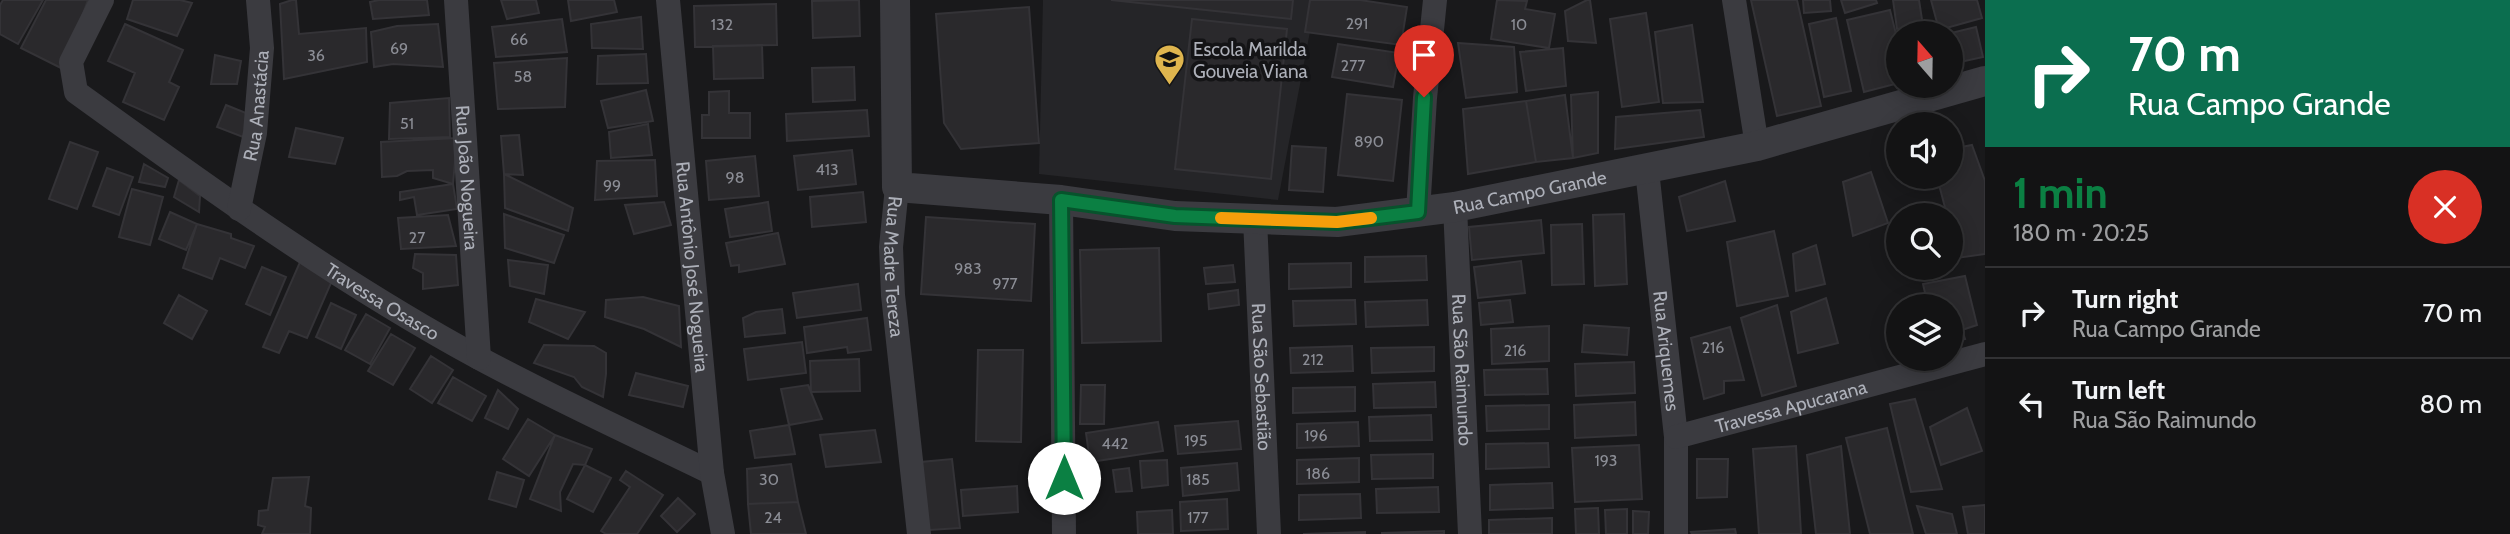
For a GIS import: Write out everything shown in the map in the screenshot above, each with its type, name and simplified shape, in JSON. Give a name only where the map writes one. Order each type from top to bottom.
[{"type":"street","name":"Travessa Osasco","points":[[102,0],[71,62],[76,92],[239,209],[398,311],[479,358],[712,473]]},
{"type":"street","name":"Rua Anastácia","points":[[239,209],[255,133],[262,48],[258,0]]},
{"type":"street","name":"Rua João Nogueira","points":[[456,0],[479,358]]},
{"type":"street","name":"Rua Antônio José Nogueira","points":[[668,0],[712,473],[723,534]]},
{"type":"street","name":"Rua Madre Tereza","points":[[895,0],[897,187],[891,247],[893,295],[919,534]]},
{"type":"street","points":[[1418,212],[1424,97],[1435,0]]},
{"type":"street","points":[[1734,0],[1757,146]]},
{"type":"street","name":"Rua Campo Grande","points":[[897,187],[1061,200],[1175,216],[1337,222],[1455,207],[1647,170],[1757,146],[1985,81]]},
{"type":"street","name":"Rua Ariquemes","points":[[1647,170],[1676,437],[1676,534]]},
{"type":"street","points":[[1061,200],[1064,534]]},
{"type":"street","name":"Rua São Raimundo","points":[[1455,207],[1470,534]]},
{"type":"street","name":"Rua São Sebastião","points":[[1255,219],[1269,534]]},
{"type":"street","name":"Travessa Apucarana","points":[[1676,437],[1985,354]]},
{"type":"shaded area","name":"Escola Marilda Gouveia Viana","points":[[1043,0],[1316,0],[1278,200],[1039,174]]},
{"type":"building","points":[[3,0],[43,0],[18,44],[0,34],[0,5]]},
{"type":"building","points":[[46,0],[88,0],[63,69],[21,48]]},
{"type":"building","points":[[133,0],[180,0],[192,3],[177,36],[127,19]]},
{"type":"building","points":[[296,0],[299,34],[366,28],[367,62],[284,79],[280,4]]},
{"type":"building","points":[[427,0],[429,15],[373,19],[370,2]]},
{"type":"building","points":[[501,0],[536,0],[539,13],[507,19]]},
{"type":"building","points":[[568,0],[614,0],[617,12],[571,21]]},
{"type":"building","points":[[859,0],[860,36],[813,38],[812,1]]},
{"type":"building","points":[[1111,0],[1293,0],[1291,19]]},
{"type":"building","points":[[1310,0],[1360,0],[1407,7],[1401,45],[1305,32]]},
{"type":"building","points":[[1497,0],[1527,1],[1525,9],[1555,14],[1549,48],[1491,39]]},
{"type":"building","points":[[1590,0],[1596,43],[1568,41],[1565,11]]},
{"type":"building","points":[[1751,0],[1797,0],[1821,106],[1777,116]]},
{"type":"building","points":[[1803,0],[1830,0],[1831,11],[1804,13]]},
{"type":"building","points":[[1841,0],[1876,0],[1877,3],[1845,13]]},
{"type":"building","points":[[1893,0],[1919,0],[1922,21],[1896,21]]},
{"type":"building","points":[[1931,0],[1977,0],[1982,18],[1964,23],[1937,21]]},
{"type":"building","points":[[776,4],[777,45],[695,47],[694,6]]},
{"type":"building","points":[[1029,7],[1039,143],[961,149],[944,123],[936,14]]},
{"type":"building","points":[[1890,10],[1893,21],[1886,21],[1886,86],[1864,92],[1847,20]]},
{"type":"building","points":[[1646,13],[1659,102],[1622,107],[1610,19]]},
{"type":"building","points":[[641,17],[643,49],[592,48],[591,24]]},
{"type":"building","points":[[1836,18],[1851,91],[1824,97],[1809,24]]},
{"type":"building","points":[[562,19],[567,52],[496,57],[492,27]]},
{"type":"building","points":[[1192,19],[1287,29],[1271,179],[1175,169]]},
{"type":"building","points":[[125,24],[183,50],[169,82],[179,87],[164,120],[123,102],[135,73],[108,61]]},
{"type":"building","points":[[438,24],[443,67],[393,64],[374,67],[371,32],[397,26]]},
{"type":"building","points":[[1692,25],[1703,102],[1663,103],[1655,32]]},
{"type":"building","points":[[1976,27],[1983,57],[1964,61],[1964,30]]},
{"type":"building","points":[[1458,43],[1514,47],[1517,92],[1466,98]]},
{"type":"building","points":[[1338,44],[1399,53],[1393,87],[1332,77]]},
{"type":"building","points":[[762,45],[763,78],[714,79],[713,46]]},
{"type":"building","points":[[1563,48],[1566,86],[1526,91],[1520,52]]},
{"type":"building","points":[[646,54],[648,83],[597,84],[598,56]]},
{"type":"building","points":[[215,55],[241,61],[237,84],[211,84]]},
{"type":"building","points":[[567,58],[565,107],[498,109],[494,63]]},
{"type":"building","points":[[854,67],[855,100],[813,102],[812,68]]},
{"type":"building","points":[[646,90],[653,121],[608,128],[601,101]]},
{"type":"building","points":[[729,91],[729,113],[750,113],[750,138],[702,138],[702,115],[709,115],[709,92]]},
{"type":"building","points":[[1598,92],[1598,153],[1573,158],[1571,95]]},
{"type":"building","points":[[1347,94],[1402,100],[1393,181],[1338,175]]},
{"type":"building","points":[[1565,95],[1573,158],[1536,162],[1526,101]]},
{"type":"building","points":[[449,98],[450,137],[389,139],[390,103]]},
{"type":"building","points":[[1526,101],[1536,162],[1468,174],[1463,109]]},
{"type":"building","points":[[226,105],[251,115],[243,137],[217,127]]},
{"type":"building","points":[[867,110],[869,136],[787,141],[786,114]]},
{"type":"building","points":[[1700,110],[1704,137],[1615,149],[1616,117]]},
{"type":"building","points":[[648,124],[652,155],[611,158],[609,132]]},
{"type":"building","points":[[296,128],[343,138],[335,164],[289,157]]},
{"type":"building","points":[[519,135],[523,175],[504,174],[501,136]]},
{"type":"building","points":[[457,138],[453,184],[433,178],[433,170],[407,171],[397,176],[382,177],[381,142]]},
{"type":"building","points":[[70,142],[98,152],[77,209],[49,199]]},
{"type":"building","points":[[1972,145],[1985,181],[1985,254],[1963,257],[1963,203],[1944,203],[1940,189],[1963,189],[1963,147]]},
{"type":"building","points":[[1292,146],[1326,148],[1323,192],[1289,190]]},
{"type":"building","points":[[852,150],[856,184],[798,190],[794,156]]},
{"type":"building","points":[[755,156],[759,196],[709,200],[706,161]]},
{"type":"building","points":[[655,160],[657,196],[595,200],[597,161]]},
{"type":"building","points":[[144,164],[168,178],[165,187],[139,182]]},
{"type":"building","points":[[107,168],[133,177],[119,215],[93,206]]},
{"type":"building","points":[[1871,172],[1886,224],[1853,236],[1843,182]]},
{"type":"building","points":[[504,174],[573,208],[568,231],[505,208]]},
{"type":"building","points":[[179,180],[200,196],[199,212],[174,197]]},
{"type":"building","points":[[1725,181],[1735,221],[1687,231],[1679,197]]},
{"type":"building","points":[[453,184],[457,209],[417,215],[414,197],[400,200],[400,192]]},
{"type":"building","points":[[132,189],[163,197],[150,245],[119,237]]},
{"type":"building","points":[[863,192],[866,222],[812,227],[810,197]]},
{"type":"building","points":[[664,202],[671,225],[634,234],[625,205]]},
{"type":"building","points":[[768,202],[772,231],[730,237],[725,209]]},
{"type":"building","points":[[170,212],[197,224],[186,250],[159,239]]},
{"type":"building","points":[[504,214],[564,235],[554,263],[505,248]]},
{"type":"building","points":[[1624,214],[1627,284],[1595,286],[1593,215]]},
{"type":"building","points":[[448,215],[456,246],[401,249],[398,218]]},
{"type":"building","points":[[926,217],[1035,224],[1031,301],[921,294]]},
{"type":"building","points":[[1541,220],[1544,253],[1472,260],[1469,227]]},
{"type":"building","points":[[197,224],[231,234],[231,238],[254,246],[245,268],[220,258],[212,279],[183,268]]},
{"type":"building","points":[[1582,224],[1584,284],[1552,285],[1551,225]]},
{"type":"building","points":[[1774,231],[1788,296],[1737,306],[1727,242]]},
{"type":"building","points":[[778,233],[785,264],[739,272],[739,265],[731,266],[726,243]]},
{"type":"building","points":[[1816,245],[1825,284],[1796,291],[1793,254]]},
{"type":"building","points":[[1159,248],[1161,341],[1082,343],[1080,250]]},
{"type":"building","points":[[415,254],[456,255],[458,285],[423,289],[423,273],[413,268]]},
{"type":"building","points":[[1426,256],[1427,280],[1365,282],[1365,257]]},
{"type":"building","points":[[508,260],[548,265],[544,294],[510,286]]},
{"type":"building","points":[[1521,261],[1525,293],[1478,298],[1474,267]]},
{"type":"building","points":[[300,262],[334,276],[307,338],[289,331],[279,353],[263,347]]},
{"type":"building","points":[[1351,263],[1351,287],[1289,289],[1289,264]]},
{"type":"building","points":[[1233,265],[1235,282],[1206,284],[1204,268]]},
{"type":"building","points":[[262,267],[286,277],[270,315],[246,304]]},
{"type":"building","points":[[1963,276],[1977,325],[1963,330],[1963,294],[1925,294],[1923,284],[1963,280]]},
{"type":"building","points":[[858,284],[861,310],[797,318],[793,293]]},
{"type":"building","points":[[1238,290],[1239,305],[1209,309],[1208,294]]},
{"type":"building","points":[[179,295],[207,311],[192,339],[164,323]]},
{"type":"building","points":[[643,297],[679,306],[681,347],[644,329],[605,317],[606,300]]},
{"type":"building","points":[[1826,298],[1838,343],[1798,353],[1791,312]]},
{"type":"building","points":[[536,299],[585,312],[568,339],[529,322]]},
{"type":"building","points":[[1355,300],[1356,324],[1294,326],[1293,301]]},
{"type":"building","points":[[1427,300],[1428,325],[1366,327],[1365,302]]},
{"type":"building","points":[[1510,300],[1513,322],[1481,325],[1479,303]]},
{"type":"building","points":[[331,303],[356,315],[341,349],[316,337]]},
{"type":"building","points":[[1777,305],[1796,386],[1762,396],[1741,318]]},
{"type":"building","points":[[782,309],[785,333],[745,337],[743,318],[756,312]]},
{"type":"building","points":[[366,314],[390,328],[370,364],[345,350]]},
{"type":"building","points":[[867,318],[871,350],[848,353],[847,347],[807,353],[804,327]]},
{"type":"building","points":[[1584,325],[1629,328],[1627,355],[1582,352]]},
{"type":"building","points":[[1549,326],[1549,361],[1492,364],[1491,329]]},
{"type":"building","points":[[1730,327],[1744,380],[1724,381],[1724,393],[1704,399],[1691,338]]},
{"type":"building","points":[[391,334],[415,348],[393,385],[368,371]]},
{"type":"building","points":[[802,342],[806,373],[748,380],[744,349]]},
{"type":"building","points":[[544,345],[594,346],[606,353],[603,397],[582,387],[574,377],[534,363]]},
{"type":"building","points":[[1352,346],[1353,371],[1291,373],[1290,348]]},
{"type":"building","points":[[1434,347],[1434,371],[1372,373],[1371,348]]},
{"type":"building","points":[[978,350],[1023,350],[1021,442],[976,441]]},
{"type":"building","points":[[431,356],[453,370],[432,403],[410,389]]},
{"type":"building","points":[[859,359],[860,391],[811,392],[810,361]]},
{"type":"building","points":[[1634,362],[1635,393],[1576,396],[1575,364]]},
{"type":"building","points":[[1547,369],[1548,394],[1485,395],[1484,370]]},
{"type":"building","points":[[636,373],[688,386],[683,407],[629,395]]},
{"type":"building","points":[[453,377],[486,396],[472,421],[438,403]]},
{"type":"building","points":[[1435,382],[1436,407],[1374,408],[1373,384]]},
{"type":"building","points":[[808,385],[822,419],[789,425],[781,389]]},
{"type":"building","points":[[1081,385],[1105,385],[1104,424],[1080,424]]},
{"type":"building","points":[[1355,387],[1355,411],[1293,413],[1293,388]]},
{"type":"building","points":[[498,390],[518,409],[508,429],[485,418]]},
{"type":"building","points":[[1915,399],[1942,489],[1911,492],[1890,404]]},
{"type":"building","points":[[1635,402],[1636,435],[1575,438],[1574,405]]},
{"type":"building","points":[[1549,405],[1549,429],[1487,431],[1486,406]]},
{"type":"building","points":[[1967,408],[1982,451],[1941,465],[1930,427]]},
{"type":"building","points":[[1431,415],[1432,440],[1370,441],[1369,417]]},
{"type":"building","points":[[528,419],[555,435],[529,476],[503,459]]},
{"type":"building","points":[[1238,421],[1241,449],[1178,454],[1175,426]]},
{"type":"building","points":[[1158,422],[1163,451],[1090,462],[1086,433]]},
{"type":"building","points":[[1358,422],[1359,446],[1297,448],[1297,424]]},
{"type":"building","points":[[789,425],[795,454],[755,458],[750,431]]},
{"type":"building","points":[[1887,428],[1913,534],[1870,534],[1846,438]]},
{"type":"building","points":[[875,430],[881,462],[826,467],[820,435]]},
{"type":"building","points":[[555,435],[592,449],[585,465],[573,464],[560,492],[561,511],[530,499]]},
{"type":"building","points":[[1548,443],[1549,467],[1486,469],[1486,444]]},
{"type":"building","points":[[1639,445],[1642,499],[1575,502],[1572,448]]},
{"type":"building","points":[[1796,446],[1801,534],[1759,534],[1753,449]]},
{"type":"building","points":[[1841,446],[1850,534],[1816,534],[1807,455]]},
{"type":"building","points":[[1433,454],[1433,478],[1372,479],[1371,455]]},
{"type":"building","points":[[1359,458],[1359,482],[1297,484],[1297,460]]},
{"type":"building","points":[[952,459],[960,528],[929,530],[921,462]]},
{"type":"building","points":[[1697,459],[1728,459],[1727,497],[1697,498]]},
{"type":"building","points":[[1167,460],[1168,485],[1142,488],[1140,461]]},
{"type":"building","points":[[1237,463],[1239,490],[1183,496],[1181,468]]},
{"type":"building","points":[[791,464],[798,502],[748,504],[747,469]]},
{"type":"building","points":[[585,465],[611,478],[593,512],[567,499]]},
{"type":"building","points":[[1129,468],[1132,491],[1116,492],[1113,470]]},
{"type":"building","points":[[626,471],[663,495],[637,534],[606,534],[601,531],[630,487],[620,480]]},
{"type":"building","points":[[497,472],[524,480],[516,507],[489,499]]},
{"type":"building","points":[[309,477],[305,506],[311,508],[310,534],[262,534],[265,527],[258,525],[259,511],[268,510],[273,478]]},
{"type":"building","points":[[1552,483],[1553,508],[1490,510],[1490,485]]},
{"type":"building","points":[[1017,486],[1018,512],[963,516],[961,490]]},
{"type":"building","points":[[1438,487],[1439,512],[1377,513],[1376,489]]},
{"type":"building","points":[[1360,494],[1361,518],[1299,520],[1299,495]]},
{"type":"building","points":[[678,498],[695,514],[677,532],[661,516]]},
{"type":"building","points":[[1227,499],[1228,529],[1181,531],[1180,502]]},
{"type":"building","points":[[798,502],[806,534],[751,534],[748,504]]},
{"type":"building","points":[[1985,505],[1985,534],[1968,534],[1963,507]]},
{"type":"building","points":[[1917,506],[1952,514],[1957,534],[1926,534]]},
{"type":"building","points":[[1598,508],[1599,534],[1576,534],[1575,509]]},
{"type":"building","points":[[1627,509],[1627,534],[1606,534],[1605,510]]},
{"type":"building","points":[[1172,510],[1173,534],[1138,534],[1137,512]]},
{"type":"building","points":[[1633,511],[1649,512],[1648,534],[1633,534]]},
{"type":"building","points":[[1552,518],[1552,534],[1489,534],[1489,520]]},
{"type":"building","points":[[1735,529],[1736,534],[1691,532]]},
{"type":"building","points":[[1444,531],[1444,534],[1382,534],[1382,533]]},
{"type":"building","points":[[1365,532],[1365,534],[1303,534]]},
{"type":"slow traffic","points":[[1221,218],[1337,222],[1371,218]]},
{"type":"place","name":"Escola Marilda Gouveia Viana","points":[[1170,87]]},
{"type":"route","points":[[1064,478],[1061,200],[1175,216],[1337,222],[1418,212],[1424,97]]}]
